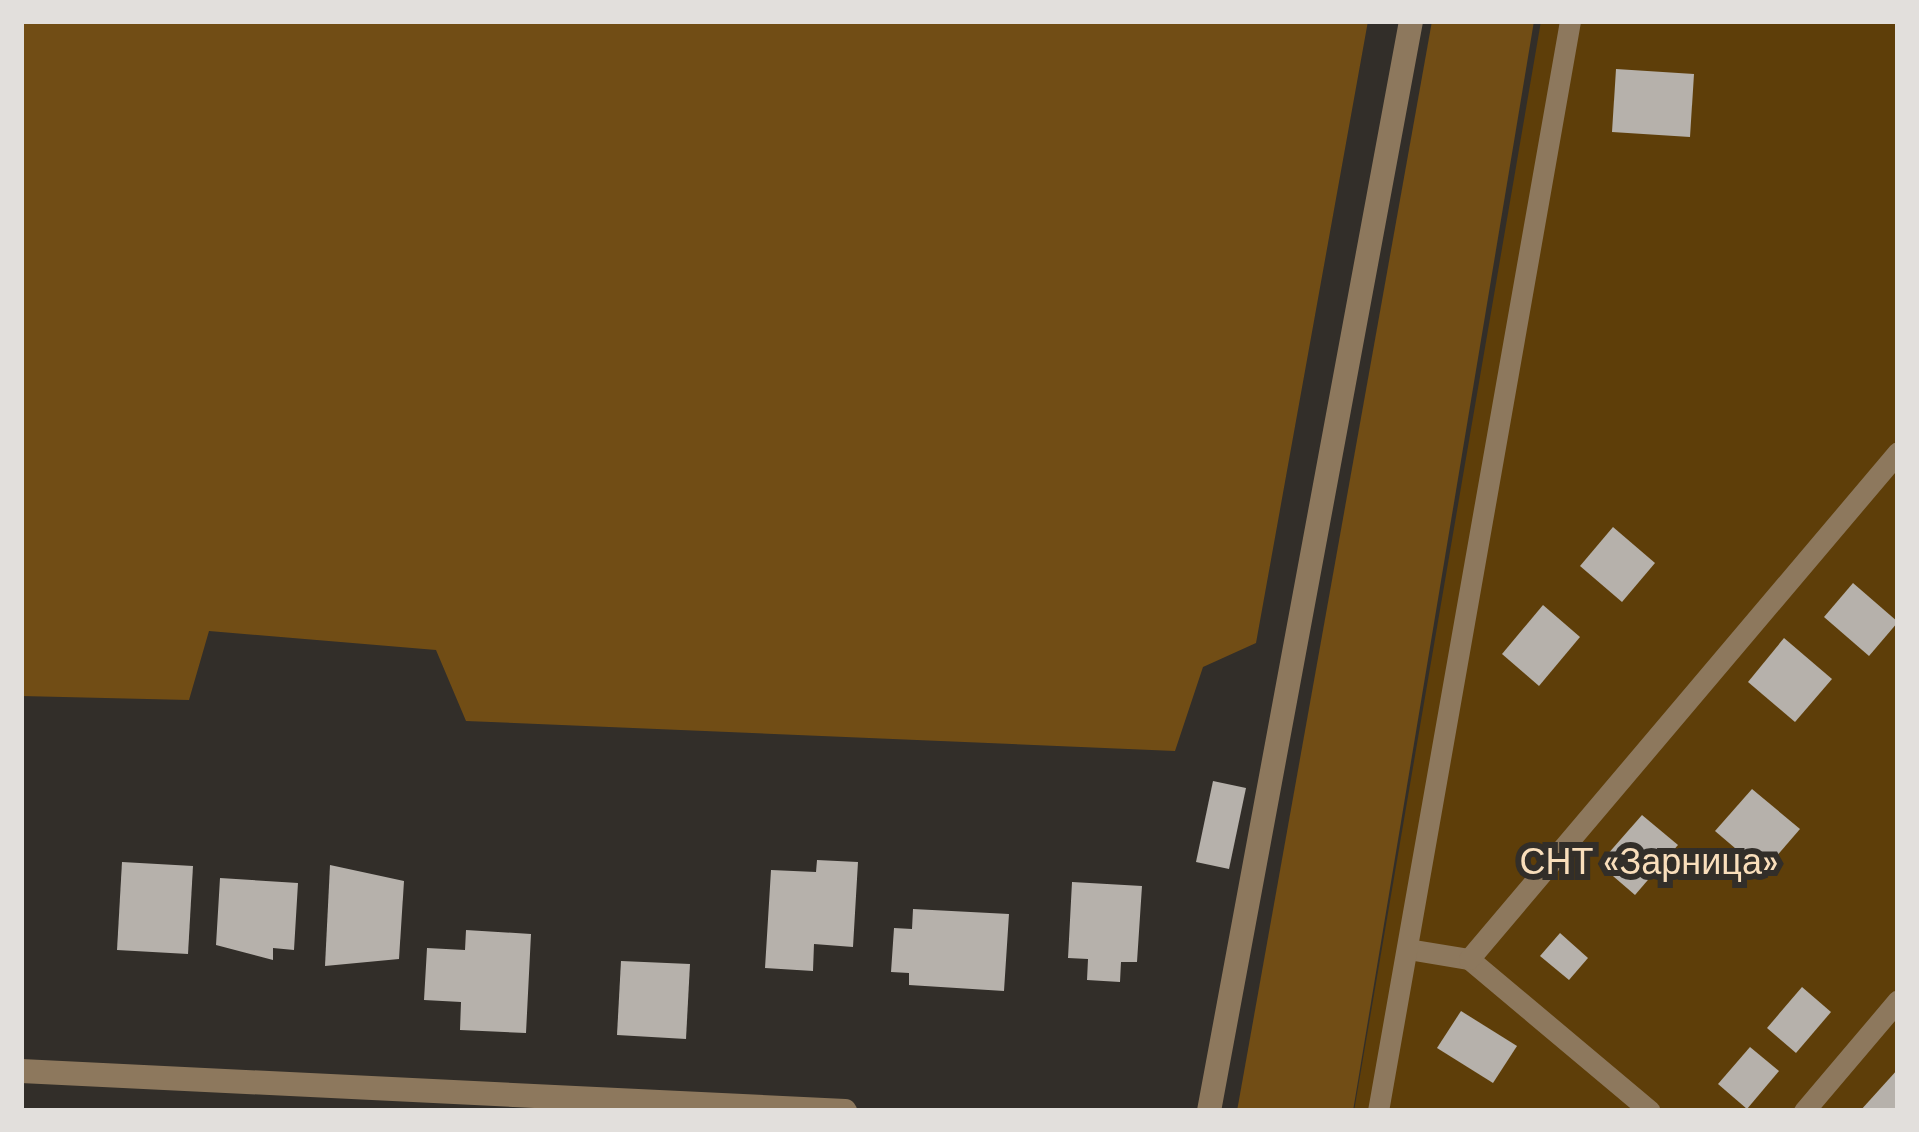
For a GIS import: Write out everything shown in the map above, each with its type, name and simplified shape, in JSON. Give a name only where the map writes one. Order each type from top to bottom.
[{"type":"street","points":[[1209,1111],[1411,21]]},
{"type":"street","points":[[21,1071],[845,1111]]},
{"type":"lane","points":[[1378,1111],[1570,21]]},
{"type":"lane","points":[[1468,959],[1898,452]]},
{"type":"lane","points":[[1408,949],[1468,959],[1650,1111]]},
{"type":"lane","points":[[1804,1111],[1898,1000]]},
{"type":"green space","name":"СНТ «Зарница»","points":[[1541,21],[1898,21],[1898,1111],[1354,1111]]},
{"type":"shaded area","points":[[21,21],[1368,21],[1256,643],[1203,667],[1175,751],[466,721],[436,650],[209,631],[189,700],[21,696]]},
{"type":"shaded area","points":[[1432,21],[1534,21],[1353,1111],[1237,1111]]},
{"type":"building","points":[[1616,69],[1694,74],[1690,137],[1612,132]]},
{"type":"building","points":[[1613,527],[1655,563],[1622,602],[1580,566]]},
{"type":"building","points":[[1853,583],[1898,622],[1869,656],[1824,617]]},
{"type":"building","points":[[1543,605],[1580,637],[1539,686],[1502,654]]},
{"type":"building","points":[[1784,638],[1832,679],[1795,722],[1748,682]]},
{"type":"building","points":[[1213,781],[1246,788],[1229,869],[1196,862]]},
{"type":"building","points":[[1752,789],[1800,829],[1763,872],[1715,831]]},
{"type":"building","points":[[1642,815],[1678,845],[1635,895],[1599,864]]},
{"type":"building","points":[[817,860],[858,862],[853,947],[814,944],[813,971],[765,968],[771,870],[816,872]]},
{"type":"building","points":[[122,862],[193,866],[188,954],[117,950]]},
{"type":"building","points":[[330,865],[404,881],[399,959],[325,966]]},
{"type":"building","points":[[220,878],[298,883],[294,950],[273,948],[273,960],[216,945]]},
{"type":"building","points":[[1072,882],[1142,886],[1137,962],[1121,962],[1120,982],[1087,980],[1088,959],[1068,958]]},
{"type":"building","points":[[913,909],[1009,914],[1004,991],[909,985],[909,973],[891,972],[894,928],[912,929]]},
{"type":"building","points":[[466,930],[531,934],[526,1033],[460,1030],[461,1002],[424,1000],[427,948],[465,950]]},
{"type":"building","points":[[1560,933],[1588,958],[1569,980],[1540,956]]},
{"type":"building","points":[[621,961],[690,964],[686,1039],[617,1035]]},
{"type":"building","points":[[1802,987],[1831,1012],[1796,1053],[1767,1028]]},
{"type":"building","points":[[1461,1011],[1517,1046],[1493,1083],[1437,1048]]},
{"type":"building","points":[[1750,1047],[1779,1071],[1747,1109],[1718,1084]]},
{"type":"building","points":[[1898,1069],[1898,1111],[1860,1111]]}]
